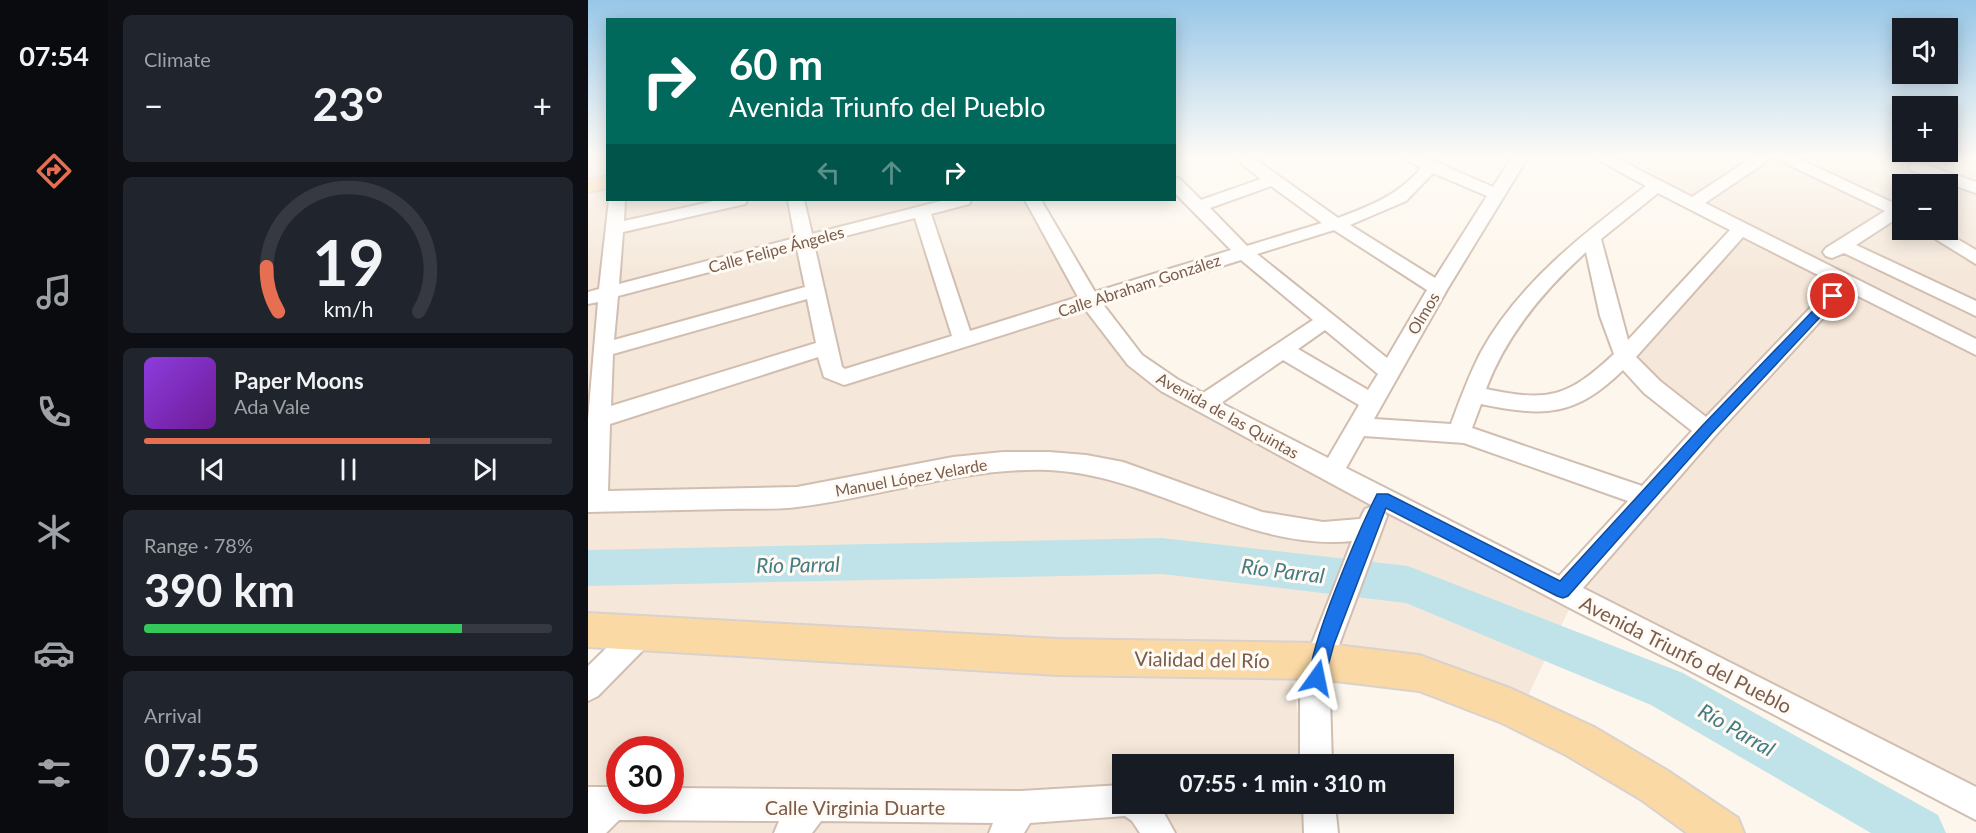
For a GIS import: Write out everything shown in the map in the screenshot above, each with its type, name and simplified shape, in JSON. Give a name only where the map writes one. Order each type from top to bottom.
[{"type":"main road","name":"Vialidad del Río","points":[[588,630],[1058,657],[1322,652],[1419,673],[1512,708],[1580,741],[1654,785],[1723,833]]},
{"type":"street","points":[[1187,196],[1243,252],[1388,371]]},
{"type":"street","points":[[1197,207],[1228,196]]},
{"type":"street","points":[[1296,196],[1438,288]]},
{"type":"street","name":"Calle Abraham González","points":[[826,347],[834,375],[851,376],[1336,224],[1396,201],[1402,196]]},
{"type":"street","name":"Olmos","points":[[1332,472],[1388,371],[1495,196]]},
{"type":"street","points":[[1459,433],[1491,354],[1522,307],[1547,279],[1645,196]]},
{"type":"street","points":[[1676,196],[1976,348]]},
{"type":"street","points":[[1692,204],[1705,196]]},
{"type":"street","points":[[1864,196],[1892,208]]},
{"type":"street","points":[[592,501],[601,418],[603,350],[598,296],[614,229],[617,201]]},
{"type":"street","points":[[614,229],[735,201]]},
{"type":"street","points":[[601,418],[826,347],[796,201]]},
{"type":"street","name":"Calle Felipe Ángeles","points":[[598,296],[959,201]]},
{"type":"street","name":"Avenida de las Quintas","points":[[1034,201],[1090,301],[1135,360],[1148,371],[1203,404],[1332,472]]},
{"type":"street","points":[[921,210],[963,340]]},
{"type":"street","points":[[1813,264],[1892,217]]},
{"type":"street","points":[[1473,395],[1535,404],[1557,402],[1615,368],[1742,228]]},
{"type":"street","points":[[1592,239],[1609,310],[1625,356],[1639,374],[1707,429]]},
{"type":"street","points":[[1946,240],[1976,258]]},
{"type":"street","points":[[1842,245],[1976,309]]},
{"type":"street","points":[[1563,591],[1707,429],[1847,281]]},
{"type":"street","points":[[603,350],[815,290]]},
{"type":"street","points":[[1203,404],[1326,320]]},
{"type":"street","points":[[1281,350],[1372,402]]},
{"type":"street","points":[[1359,427],[1459,433],[1646,497]]},
{"type":"street","name":"Manuel López Velarde","points":[[592,501],[797,496],[953,467],[1003,461],[1049,461],[1086,464],[1123,472],[1261,523],[1323,533],[1366,533]]},
{"type":"street","name":"Avenida Triunfo del Pueblo","points":[[1332,472],[1976,804]]},
{"type":"street","points":[[1316,754],[1315,695],[1322,652],[1366,533],[1383,499]]},
{"type":"street","points":[[588,686],[640,633]]},
{"type":"street","points":[[1654,785],[1685,833]]},
{"type":"street","name":"Calle Virginia Duarte","points":[[599,804],[812,807],[1013,820],[1112,803]]},
{"type":"street","points":[[588,828],[599,804]]},
{"type":"street","points":[[791,833],[812,807]]},
{"type":"street","points":[[1147,814],[1158,833]]},
{"type":"street","points":[[1320,814],[1321,833]]},
{"type":"shaded area","points":[[588,196],[606,196],[606,201],[1042,201],[1120,333],[1156,373],[1580,586],[1525,702],[1288,654],[1304,754],[1112,754],[1112,814],[1313,814],[1316,833],[588,833],[588,694],[661,624],[588,621]]},
{"type":"shaded area","points":[[1685,196],[1892,196],[1892,240],[1958,240],[1958,196],[1976,196],[1976,792],[1580,586],[1706,427],[1621,356],[1745,226]]},
{"type":"waterway","name":"Río Parral","points":[[588,568],[1162,556],[1408,585],[1667,689],[1920,833]]},
{"type":"route","points":[[1317,678],[1319,661],[1325,644],[1368,529],[1383,499],[1563,591],[1707,429],[1833,296]]}]
